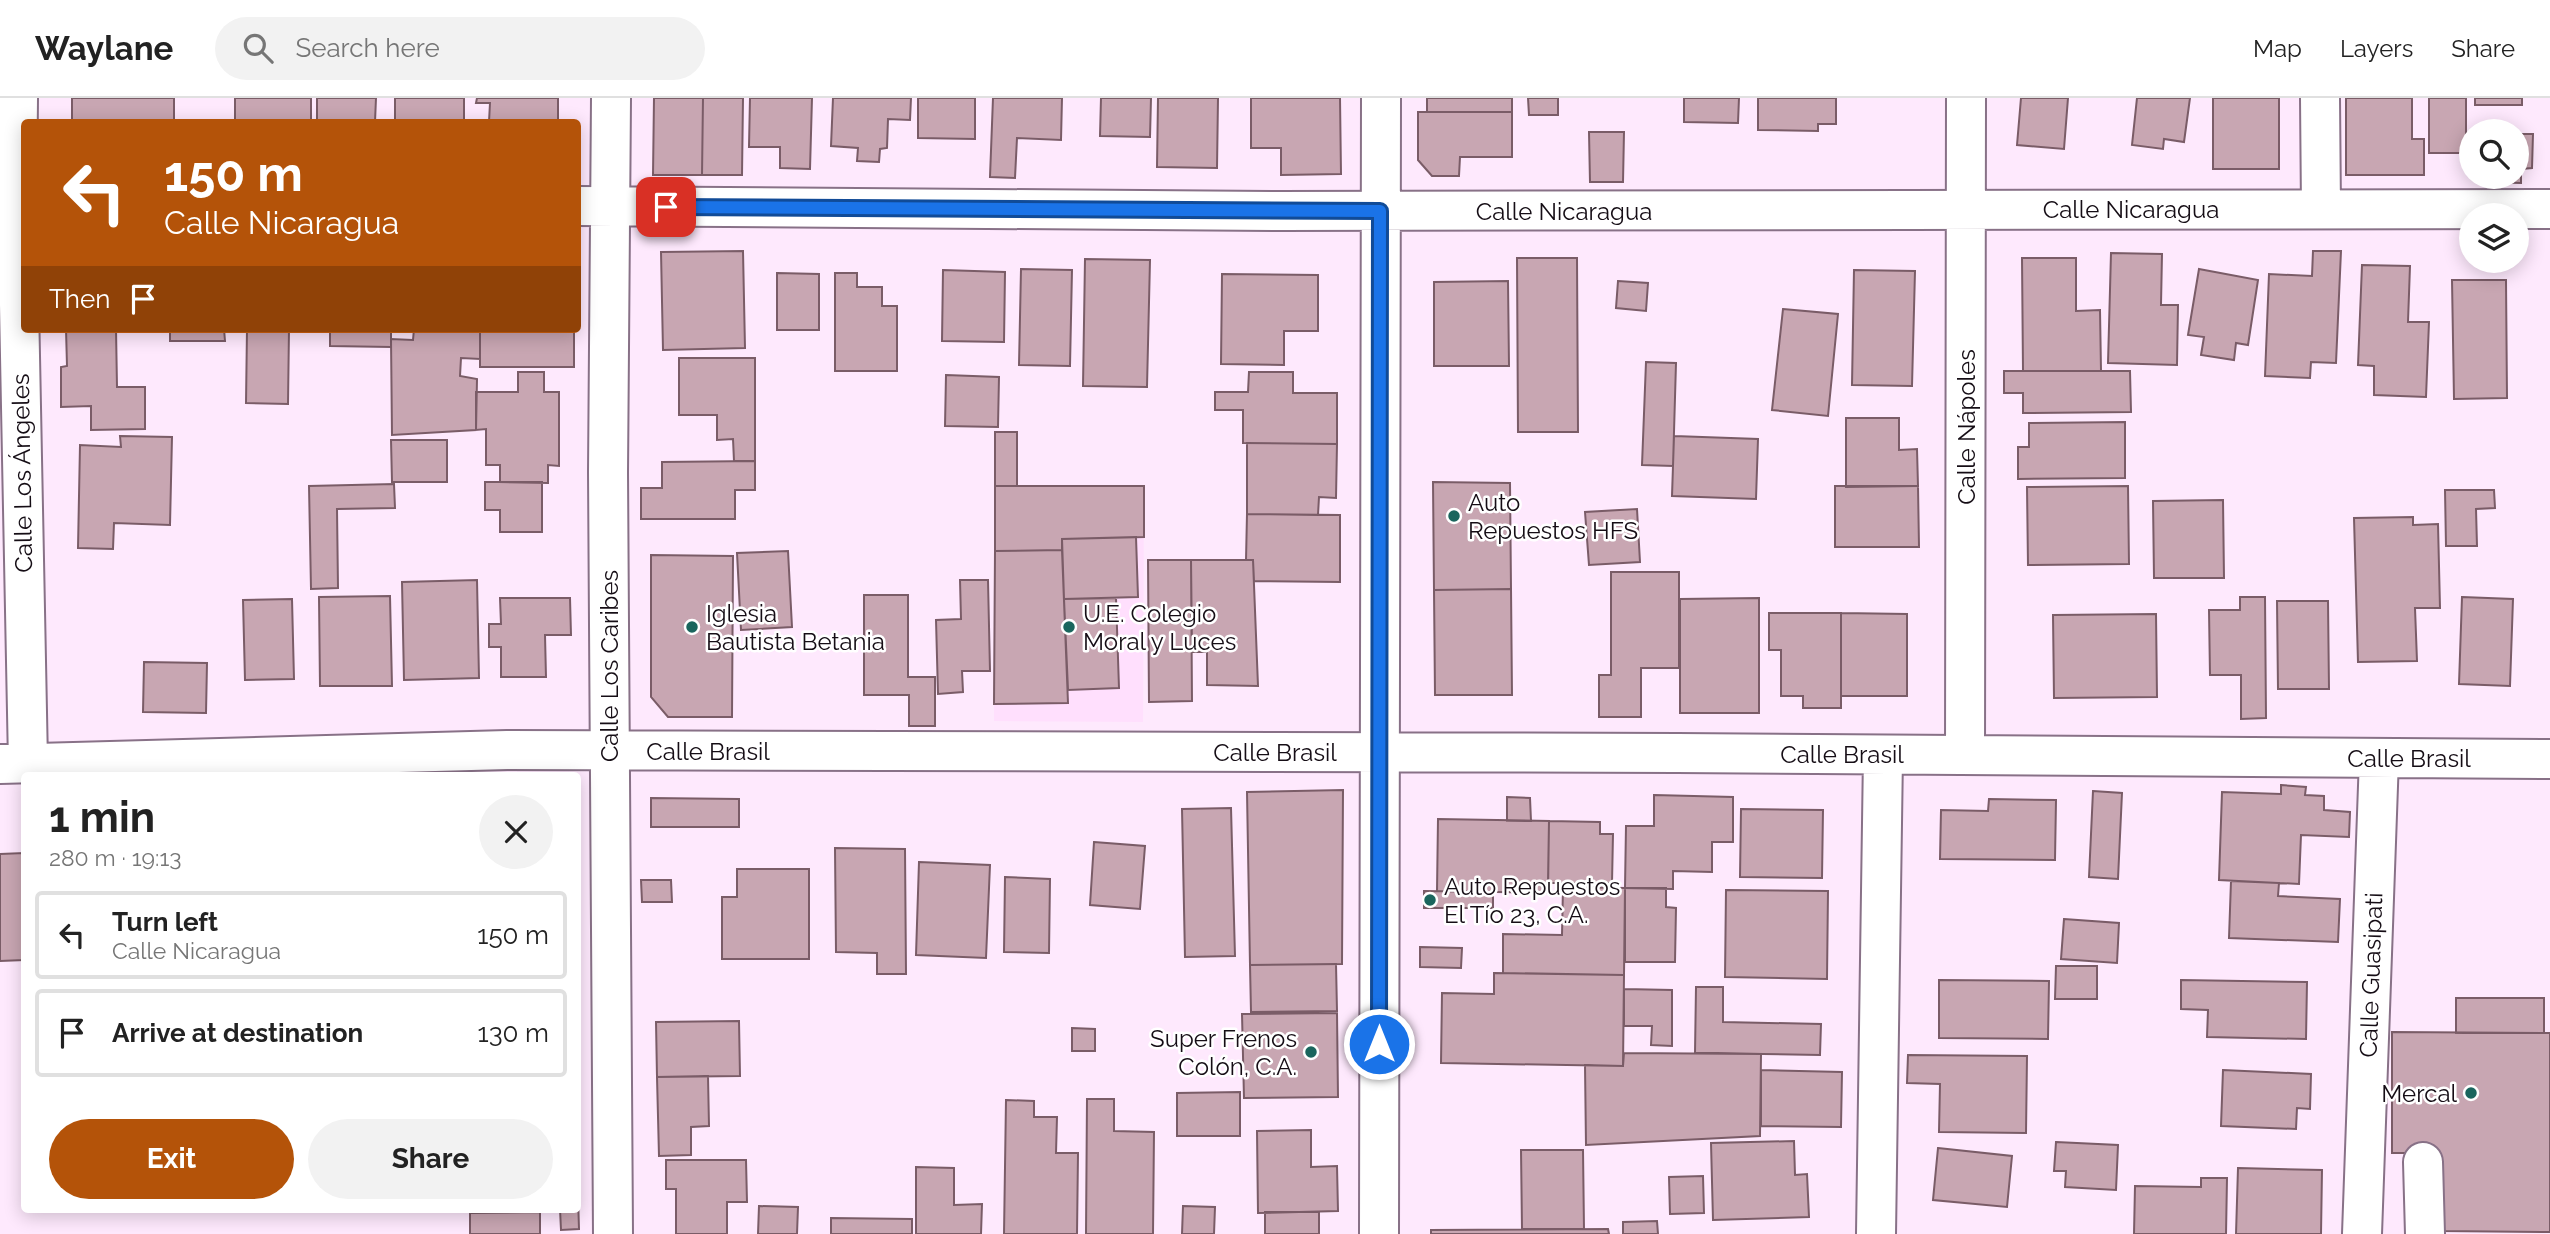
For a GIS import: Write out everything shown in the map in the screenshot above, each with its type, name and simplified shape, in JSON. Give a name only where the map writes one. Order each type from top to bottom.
[{"type":"street","name":"Calle Los Ángeles","points":[[14,764],[14,203],[18,98]]},
{"type":"street","name":"Calle Los Caribes","points":[[611,98],[594,207],[608,472],[613,1234]]},
{"type":"street","points":[[1379,1234],[1381,98]]},
{"type":"street","name":"Calle Nápoles","points":[[1965,755],[1966,98]]},
{"type":"street","points":[[2320,98],[2321,209]]},
{"type":"street","name":"Calle Nicaragua","points":[[594,207],[1380,211],[2550,209]]},
{"type":"street","name":"Calle Brasil","points":[[14,764],[507,750],[2550,759]]},
{"type":"street","points":[[1876,1234],[1883,755]]},
{"type":"street","name":"Calle Guasipati","points":[[2362,1234],[2379,758]]},
{"type":"street","points":[[2423,1162],[2425,1234]]},
{"type":"shaded area","name":"U.E. Colegio Moral y Luces","points":[[995,486],[1144,486],[1143,722],[994,721]]},
{"type":"building","points":[[72,98],[174,98],[174,119],[72,119]]},
{"type":"building","points":[[235,98],[311,98],[311,119],[235,119]]},
{"type":"building","points":[[317,98],[376,98],[375,119],[317,119]]},
{"type":"building","points":[[395,98],[464,98],[464,119],[395,119]]},
{"type":"building","points":[[477,98],[558,98],[558,119],[489,119],[490,103],[476,103]]},
{"type":"building","points":[[654,98],[703,98],[702,175],[653,175]]},
{"type":"building","points":[[703,98],[743,98],[742,175],[702,175]]},
{"type":"building","points":[[750,98],[812,98],[810,169],[780,168],[780,147],[749,147]]},
{"type":"building","points":[[833,98],[911,98],[910,120],[888,119],[887,148],[880,149],[879,162],[857,161],[858,148],[831,146]]},
{"type":"building","points":[[918,98],[975,98],[975,139],[918,138]]},
{"type":"building","points":[[993,98],[1062,98],[1061,140],[1017,138],[1015,178],[990,177]]},
{"type":"building","points":[[1101,98],[1151,98],[1150,137],[1100,136]]},
{"type":"building","points":[[1158,98],[1218,98],[1217,168],[1157,167]]},
{"type":"building","points":[[1251,98],[1340,98],[1341,174],[1281,175],[1281,148],[1251,148]]},
{"type":"building","points":[[1427,98],[1512,98],[1512,112],[1427,112]]},
{"type":"building","points":[[1528,98],[1558,98],[1558,115],[1529,115]]},
{"type":"building","points":[[1684,98],[1739,98],[1738,123],[1684,122]]},
{"type":"building","points":[[1758,98],[1836,98],[1836,124],[1818,124],[1818,131],[1758,130]]},
{"type":"building","points":[[2021,98],[2068,98],[2064,149],[2017,145]]},
{"type":"building","points":[[2137,98],[2190,98],[2184,142],[2164,139],[2163,149],[2132,145]]},
{"type":"building","points":[[2213,98],[2279,98],[2279,169],[2213,169]]},
{"type":"building","points":[[2346,98],[2412,98],[2412,139],[2424,139],[2424,175],[2346,175]]},
{"type":"building","points":[[2429,98],[2466,98],[2466,119],[2459,119],[2459,153],[2429,153]]},
{"type":"building","points":[[2475,98],[2522,98],[2522,105],[2475,105]]},
{"type":"building","points":[[1418,112],[1512,112],[1512,157],[1460,157],[1459,176],[1432,176],[1418,160]]},
{"type":"building","points":[[1589,132],[1624,132],[1623,182],[1590,182]]},
{"type":"building","points":[[2529,134],[2533,134],[2532,168],[2529,168]]},
{"type":"building","points":[[743,251],[745,348],[663,350],[661,252]]},
{"type":"building","points":[[2313,251],[2341,251],[2336,363],[2311,362],[2310,378],[2265,376],[2269,274],[2312,276]]},
{"type":"building","points":[[2111,253],[2162,254],[2161,305],[2178,305],[2177,365],[2108,363]]},
{"type":"building","points":[[1517,258],[1577,258],[1578,432],[1518,432]]},
{"type":"building","points":[[2022,258],[2076,258],[2076,311],[2100,310],[2101,371],[2023,371]]},
{"type":"building","points":[[1085,259],[1150,260],[1147,387],[1083,386]]},
{"type":"building","points":[[2362,265],[2410,266],[2408,322],[2429,322],[2426,397],[2374,395],[2374,366],[2358,365]]},
{"type":"building","points":[[1021,269],[1072,270],[1070,366],[1019,365]]},
{"type":"building","points":[[2199,269],[2258,280],[2248,345],[2236,343],[2234,360],[2201,355],[2204,337],[2188,335]]},
{"type":"building","points":[[943,270],[1005,272],[1004,342],[942,341]]},
{"type":"building","points":[[1854,270],[1915,271],[1912,386],[1852,385]]},
{"type":"building","points":[[777,273],[819,274],[819,330],[777,330]]},
{"type":"building","points":[[835,273],[857,273],[857,287],[882,287],[882,306],[897,306],[897,371],[835,371]]},
{"type":"building","points":[[1222,274],[1318,275],[1318,331],[1284,331],[1284,365],[1221,364]]},
{"type":"building","points":[[2452,280],[2506,280],[2507,398],[2454,399]]},
{"type":"building","points":[[1508,281],[1509,366],[1434,366],[1434,282]]},
{"type":"building","points":[[1618,281],[1648,283],[1646,311],[1616,308]]},
{"type":"building","points":[[1783,309],[1838,314],[1828,416],[1772,410]]},
{"type":"building","points":[[66,333],[116,333],[117,387],[145,387],[145,429],[91,430],[91,406],[61,407],[61,367],[67,366]]},
{"type":"building","points":[[170,333],[224,333],[225,341],[170,341]]},
{"type":"building","points":[[247,333],[289,333],[288,404],[246,403]]},
{"type":"building","points":[[330,333],[391,333],[391,347],[330,346]]},
{"type":"building","points":[[414,333],[480,333],[480,359],[461,358],[460,376],[477,379],[476,430],[392,435],[391,339],[413,340]]},
{"type":"building","points":[[480,333],[574,333],[574,367],[480,367]]},
{"type":"building","points":[[679,358],[755,358],[755,461],[734,461],[733,439],[717,440],[717,415],[679,415]]},
{"type":"building","points":[[1646,362],[1676,363],[1673,466],[1642,465]]},
{"type":"building","points":[[2004,371],[2130,371],[2131,412],[2023,413],[2023,393],[2004,393]]},
{"type":"building","points":[[518,372],[544,372],[544,392],[559,392],[559,466],[548,465],[548,483],[500,482],[500,465],[486,465],[486,429],[476,430],[476,392],[518,392]]},
{"type":"building","points":[[1249,372],[1293,372],[1293,393],[1337,393],[1337,444],[1243,443],[1243,410],[1215,410],[1215,392],[1248,392]]},
{"type":"building","points":[[946,375],[999,377],[998,427],[945,426]]},
{"type":"building","points":[[1846,418],[1899,418],[1899,450],[1917,449],[1918,486],[1846,487]]},
{"type":"building","points":[[2125,422],[2125,478],[2018,479],[2018,447],[2029,447],[2029,423]]},
{"type":"building","points":[[995,432],[1017,432],[1017,486],[995,486]]},
{"type":"building","points":[[120,436],[172,437],[170,525],[114,523],[113,549],[78,548],[80,445],[121,447]]},
{"type":"building","points":[[1674,436],[1758,439],[1756,499],[1672,496]]},
{"type":"building","points":[[391,440],[447,440],[447,482],[392,482]]},
{"type":"building","points":[[1247,443],[1337,444],[1336,498],[1319,497],[1318,515],[1247,514]]},
{"type":"building","points":[[755,461],[755,490],[735,490],[735,519],[641,519],[641,488],[662,488],[662,462]]},
{"type":"building","points":[[485,482],[542,482],[542,532],[500,532],[500,510],[485,510]]},
{"type":"building","points":[[1433,482],[1510,483],[1511,589],[1434,590]]},
{"type":"building","points":[[394,484],[395,508],[337,509],[338,588],[311,589],[309,486]]},
{"type":"building","points":[[995,486],[1144,486],[1144,537],[1062,539],[1062,550],[995,551]]},
{"type":"building","points":[[1835,486],[1918,486],[1919,547],[1835,547]]},
{"type":"building","points":[[2128,486],[2129,564],[2028,565],[2027,487]]},
{"type":"building","points":[[2445,490],[2494,490],[2495,508],[2476,509],[2477,546],[2446,546]]},
{"type":"building","points":[[2223,500],[2224,578],[2154,578],[2153,501]]},
{"type":"building","points":[[1637,509],[1640,562],[1589,565],[1585,512]]},
{"type":"building","points":[[1247,514],[1340,515],[1340,582],[1254,581],[1253,560],[1246,560]]},
{"type":"building","points":[[2413,517],[2413,525],[2438,524],[2440,608],[2415,608],[2417,661],[2358,662],[2354,518]]},
{"type":"building","points":[[1136,537],[1138,597],[1064,599],[1062,539]]},
{"type":"building","points":[[1062,550],[1068,703],[994,704],[995,551]]},
{"type":"building","points":[[788,551],[792,627],[741,630],[737,553]]},
{"type":"building","name":"Iglesia Bautista Betania","points":[[651,555],[733,556],[732,717],[668,717],[651,697]]},
{"type":"building","points":[[1148,560],[1191,560],[1192,701],[1149,702]]},
{"type":"building","points":[[1191,560],[1253,560],[1258,686],[1207,685],[1207,652],[1192,652]]},
{"type":"building","points":[[1611,572],[1679,572],[1679,668],[1641,668],[1641,717],[1599,717],[1599,675],[1611,675]]},
{"type":"building","points":[[477,580],[479,678],[404,680],[402,582]]},
{"type":"building","points":[[960,580],[988,580],[990,671],[962,671],[963,692],[938,694],[936,620],[961,619]]},
{"type":"building","points":[[1511,589],[1512,695],[1435,695],[1434,590]]},
{"type":"building","points":[[864,595],[908,595],[908,677],[935,677],[935,726],[909,726],[909,695],[864,695]]},
{"type":"building","points":[[390,596],[392,686],[320,686],[319,597]]},
{"type":"building","points":[[2240,597],[2265,597],[2266,718],[2241,719],[2241,675],[2210,675],[2209,610],[2240,610]]},
{"type":"building","points":[[2462,597],[2513,599],[2510,686],[2459,684]]},
{"type":"building","points":[[500,598],[570,598],[571,635],[545,635],[546,677],[501,677],[501,647],[489,647],[489,624],[501,624]]},
{"type":"building","points":[[1116,598],[1119,688],[1068,690],[1064,599]]},
{"type":"building","points":[[1759,598],[1759,713],[1680,713],[1680,599]]},
{"type":"building","points":[[292,599],[294,679],[245,680],[243,600]]},
{"type":"building","points":[[2277,601],[2328,601],[2329,689],[2278,689]]},
{"type":"building","points":[[1769,613],[1841,613],[1841,708],[1803,708],[1803,696],[1781,696],[1781,650],[1769,650]]},
{"type":"building","points":[[1841,613],[1907,614],[1907,696],[1841,696]]},
{"type":"building","points":[[2156,614],[2157,697],[2054,698],[2053,615]]},
{"type":"building","points":[[144,662],[207,663],[206,713],[143,712]]},
{"type":"building","points":[[2281,785],[2306,787],[2305,795],[2324,796],[2324,810],[2350,812],[2349,837],[2301,835],[2299,884],[2219,880],[2222,792],[2281,794]]},
{"type":"building","points":[[1343,790],[1342,964],[1250,965],[1247,792]]},
{"type":"building","points":[[2093,791],[2122,793],[2118,879],[2089,877]]},
{"type":"building","points":[[1654,795],[1733,797],[1733,842],[1712,842],[1712,872],[1673,871],[1673,889],[1625,888],[1626,826],[1654,826]]},
{"type":"building","points":[[1507,797],[1530,798],[1531,821],[1507,821]]},
{"type":"building","points":[[651,798],[739,799],[739,827],[651,827]]},
{"type":"building","points":[[1989,799],[2056,800],[2055,860],[1940,859],[1941,810],[1988,811]]},
{"type":"building","points":[[1231,808],[1235,956],[1185,957],[1182,809]]},
{"type":"building","points":[[1741,809],[1823,810],[1822,878],[1740,877]]},
{"type":"building","points":[[1438,819],[1549,821],[1548,893],[1437,891]]},
{"type":"building","points":[[1549,821],[1600,822],[1600,834],[1613,834],[1612,883],[1548,883]]},
{"type":"building","points":[[1094,842],[1145,846],[1140,909],[1090,905]]},
{"type":"building","points":[[835,848],[905,849],[906,974],[877,974],[877,953],[836,952]]},
{"type":"building","points":[[21,853],[21,960],[0,961],[0,854]]},
{"type":"building","points":[[919,862],[990,865],[986,958],[916,955]]},
{"type":"building","points":[[737,869],[809,869],[809,959],[722,959],[722,897],[737,897]]},
{"type":"building","points":[[1005,877],[1050,879],[1049,953],[1004,952]]},
{"type":"building","points":[[641,880],[671,880],[672,902],[642,902]]},
{"type":"building","points":[[2231,881],[2279,883],[2278,896],[2340,899],[2338,942],[2229,938]]},
{"type":"building","points":[[1563,887],[1625,888],[1624,975],[1503,973],[1503,934],[1562,935]]},
{"type":"building","points":[[1625,888],[1666,888],[1666,907],[1676,908],[1675,962],[1625,962]]},
{"type":"building","points":[[1726,890],[1828,891],[1827,979],[1725,977]]},
{"type":"building","points":[[1424,891],[1493,892],[1493,908],[1424,908]]},
{"type":"building","points":[[2064,919],[2119,923],[2117,963],[2061,959]]},
{"type":"building","points":[[1420,947],[1462,948],[1461,968],[1420,967]]},
{"type":"building","points":[[1336,964],[1337,1011],[1251,1012],[1250,965]]},
{"type":"building","points":[[2056,966],[2097,966],[2097,999],[2055,999]]},
{"type":"building","points":[[1494,973],[1624,975],[1623,1066],[1441,1063],[1442,993],[1494,994]]},
{"type":"building","points":[[1939,980],[2049,981],[2048,1039],[1939,1038]]},
{"type":"building","points":[[2181,980],[2307,982],[2306,1039],[2207,1037],[2208,1010],[2181,1009]]},
{"type":"building","points":[[1696,987],[1723,987],[1723,1022],[1821,1024],[1820,1055],[1695,1053]]},
{"type":"building","points":[[1624,989],[1672,990],[1672,1046],[1651,1045],[1652,1026],[1624,1026]]},
{"type":"building","points":[[2456,998],[2544,998],[2544,1033],[2456,1033]]},
{"type":"building","points":[[1337,1013],[1338,1097],[1244,1098],[1242,1014]]},
{"type":"building","points":[[739,1021],[740,1076],[657,1077],[656,1022]]},
{"type":"building","points":[[1072,1028],[1095,1029],[1095,1051],[1072,1051]]},
{"type":"building","name":"Mercal","points":[[2392,1032],[2550,1033],[2550,1232],[2441,1231],[2440,1153],[2392,1153]]},
{"type":"building","points":[[1624,1053],[1761,1054],[1760,1136],[1586,1145],[1585,1065],[1623,1066]]},
{"type":"building","points":[[1908,1055],[2027,1056],[2026,1133],[1939,1132],[1940,1084],[1907,1083]]},
{"type":"building","points":[[1761,1070],[1842,1072],[1841,1127],[1761,1126]]},
{"type":"building","points":[[2223,1070],[2311,1074],[2310,1109],[2297,1108],[2296,1129],[2221,1126]]},
{"type":"building","points":[[708,1076],[709,1126],[691,1127],[691,1155],[659,1156],[657,1077]]},
{"type":"building","points":[[1240,1092],[1240,1136],[1177,1136],[1177,1093]]},
{"type":"building","points":[[1087,1099],[1114,1099],[1114,1131],[1154,1132],[1153,1234],[1086,1234]]},
{"type":"building","points":[[1006,1100],[1034,1101],[1034,1117],[1057,1117],[1056,1153],[1078,1153],[1077,1234],[1004,1234]]},
{"type":"building","points":[[1311,1130],[1311,1167],[1337,1166],[1338,1211],[1258,1213],[1257,1131]]},
{"type":"building","points":[[1794,1141],[1795,1175],[1807,1174],[1809,1217],[1713,1220],[1711,1143]]},
{"type":"building","points":[[2056,1142],[2118,1145],[2116,1190],[2065,1187],[2066,1171],[2054,1171]]},
{"type":"building","points":[[1938,1148],[2012,1156],[2007,1207],[1933,1200]]},
{"type":"building","points":[[1521,1150],[1583,1150],[1584,1229],[1522,1229]]},
{"type":"building","points":[[666,1160],[746,1160],[747,1202],[727,1202],[727,1234],[676,1234],[676,1189],[666,1189]]},
{"type":"building","points":[[916,1167],[954,1168],[954,1205],[982,1204],[981,1234],[916,1234]]},
{"type":"building","points":[[2238,1168],[2322,1170],[2321,1234],[2236,1234]]},
{"type":"building","points":[[1703,1176],[1704,1213],[1670,1214],[1669,1177]]},
{"type":"building","points":[[2201,1178],[2227,1178],[2226,1234],[2134,1234],[2135,1186],[2201,1187]]},
{"type":"building","points":[[759,1206],[798,1207],[797,1234],[758,1234]]},
{"type":"building","points":[[1183,1206],[1215,1207],[1214,1234],[1182,1234]]},
{"type":"building","points":[[1265,1212],[1319,1212],[1319,1234],[1265,1234]]},
{"type":"building","points":[[470,1213],[540,1213],[540,1234],[470,1234]]},
{"type":"building","points":[[560,1213],[579,1213],[579,1229],[561,1230]]},
{"type":"building","points":[[831,1218],[912,1219],[912,1234],[831,1234]]},
{"type":"building","points":[[1657,1221],[1658,1234],[1623,1234],[1623,1222]]},
{"type":"building","points":[[1608,1229],[1609,1234],[1431,1234],[1431,1230]]},
{"type":"place","name":"Auto Repuestos HFS","points":[[1454,516]]},
{"type":"place","name":"Iglesia Bautista Betania","points":[[692,627]]},
{"type":"place","name":"U.E. Colegio Moral y Luces","points":[[1069,627]]},
{"type":"place","name":"Auto Repuestos El Tío 23, C.A.","points":[[1430,900]]},
{"type":"place","name":"Super Frenos Colón, C.A.","points":[[1311,1052]]},
{"type":"place","name":"Mercal","points":[[2471,1093]]},
{"type":"route","points":[[666,207],[1380,211],[1379,1044]]}]
